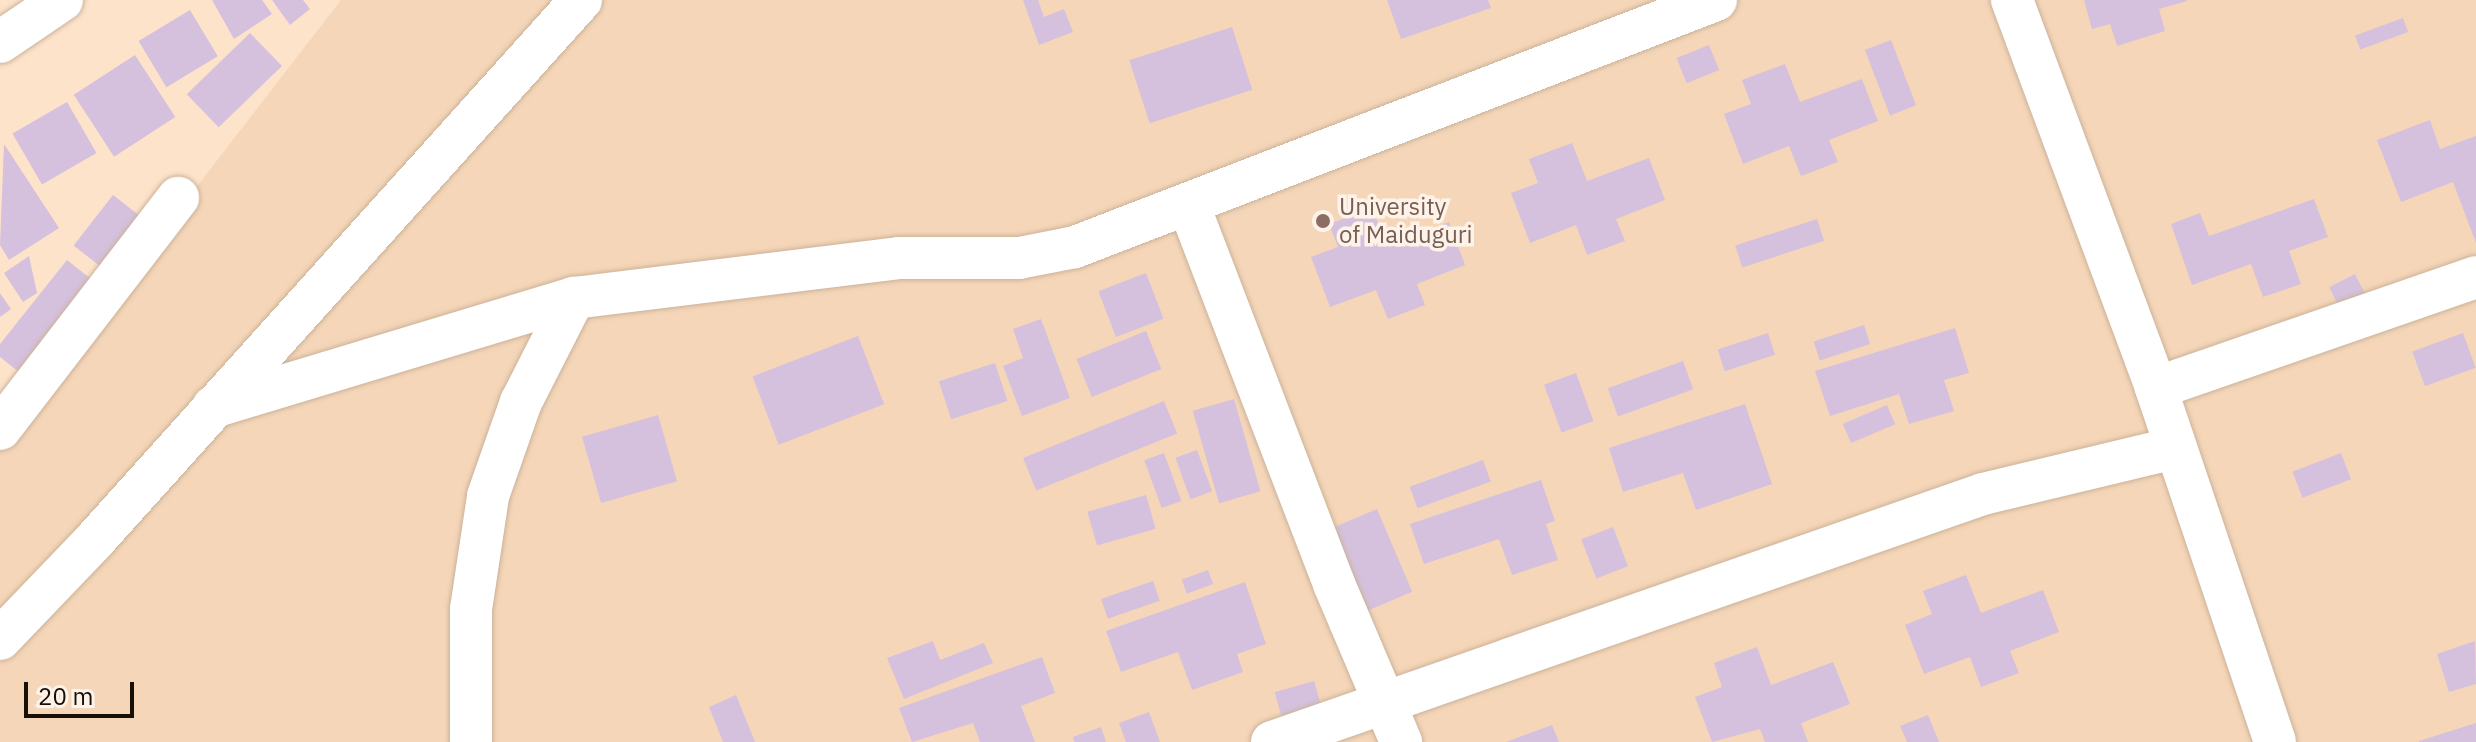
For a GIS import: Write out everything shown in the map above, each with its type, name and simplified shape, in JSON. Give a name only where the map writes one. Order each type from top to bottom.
[{"type":"street","points":[[0,42],[62,0]]},
{"type":"street","points":[[0,639],[581,0]]},
{"type":"street","points":[[213,407],[574,298],[899,258],[1019,258],[1075,247],[1189,206],[1716,0]]},
{"type":"street","points":[[2012,0],[2156,388],[2275,742]]},
{"type":"street","points":[[0,429],[178,198]]},
{"type":"street","points":[[1189,206],[1393,724]]},
{"type":"street","points":[[2156,388],[2476,277]]},
{"type":"street","points":[[471,742],[471,609],[488,496],[521,402],[574,298]]},
{"type":"street","points":[[1272,742],[1393,724],[1496,660],[1983,494],[2175,448]]},
{"type":"shaded area","name":"University of Maiduguri","points":[[341,0],[2476,0],[2476,742],[0,742],[0,441]]},
{"type":"building","points":[[212,0],[262,0],[272,14],[234,39]]},
{"type":"building","points":[[272,0],[303,0],[310,9],[290,25]]},
{"type":"building","points":[[1023,0],[1038,0],[1044,17],[1064,9],[1073,32],[1039,45]]},
{"type":"building","points":[[1387,0],[1488,0],[1491,8],[1401,39]]},
{"type":"building","points":[[2084,0],[2187,1],[2159,9],[2165,31],[2117,46],[2110,24],[2092,29]]},
{"type":"building","points":[[190,10],[218,56],[166,87],[139,41]]},
{"type":"building","points":[[2403,18],[2408,32],[2360,50],[2355,35]]},
{"type":"building","points":[[1232,27],[1252,90],[1150,123],[1129,60]]},
{"type":"building","points":[[250,33],[282,66],[219,127],[187,94]]},
{"type":"building","points":[[1891,40],[1916,105],[1890,115],[1865,50]]},
{"type":"building","points":[[1709,45],[1719,70],[1687,83],[1677,58]]},
{"type":"building","points":[[135,55],[175,117],[114,157],[74,95]]},
{"type":"building","points":[[1785,64],[1800,102],[1862,79],[1878,121],[1829,140],[1838,162],[1801,176],[1789,146],[1743,164],[1724,114],[1751,104],[1742,80]]},
{"type":"building","points":[[67,102],[96,153],[42,185],[12,134]]},
{"type":"building","points":[[2430,120],[2440,149],[2476,136],[2476,243],[2453,182],[2401,202],[2377,140]]},
{"type":"building","points":[[1572,143],[1587,181],[1649,158],[1665,200],[1616,219],[1625,241],[1587,255],[1576,225],[1530,243],[1511,193],[1538,183],[1529,159]]},
{"type":"building","points":[[4,144],[59,228],[9,260],[0,245]]},
{"type":"building","points":[[113,195],[142,218],[103,268],[74,245]]},
{"type":"building","points":[[2314,199],[2328,237],[2289,251],[2301,284],[2263,297],[2251,264],[2192,285],[2171,224],[2200,213],[2209,236]]},
{"type":"building","points":[[1372,208],[1387,246],[1449,222],[1465,265],[1417,284],[1425,305],[1388,319],[1376,290],[1330,307],[1311,257],[1338,247],[1329,224]]},
{"type":"building","points":[[1817,219],[1824,241],[1742,267],[1735,246]]},
{"type":"building","points":[[29,256],[37,293],[23,302],[4,273]]},
{"type":"building","points":[[67,260],[91,279],[19,372],[0,357],[0,344]]},
{"type":"building","points":[[1146,273],[1164,319],[1116,337],[1098,291]]},
{"type":"building","points":[[2355,274],[2366,296],[2341,309],[2329,287]]},
{"type":"building","points":[[0,293],[11,309],[0,317]]},
{"type":"building","points":[[1041,319],[1070,398],[1022,416],[1003,366],[1023,358],[1013,329]]},
{"type":"building","points":[[1864,325],[1870,344],[1820,360],[1814,341]]},
{"type":"building","points":[[1955,328],[1969,373],[1944,380],[1954,411],[1909,424],[1899,394],[1830,416],[1815,371]]},
{"type":"building","points":[[1146,331],[1161,369],[1092,397],[1076,359]]},
{"type":"building","points":[[1768,333],[1775,355],[1725,371],[1718,349]]},
{"type":"building","points":[[2463,333],[2476,368],[2425,386],[2412,351]]},
{"type":"building","points":[[858,336],[884,404],[779,445],[753,376]]},
{"type":"building","points":[[1683,361],[1693,389],[1618,417],[1608,388]]},
{"type":"building","points":[[995,363],[1007,401],[951,419],[939,381]]},
{"type":"building","points":[[1576,373],[1593,421],[1561,433],[1544,385]]},
{"type":"building","points":[[1234,399],[1260,491],[1219,503],[1193,411]]},
{"type":"building","points":[[1164,401],[1177,433],[1036,490],[1023,458]]},
{"type":"building","points":[[1745,404],[1772,484],[1696,510],[1683,473],[1623,492],[1609,448]]},
{"type":"building","points":[[1887,405],[1895,424],[1851,443],[1843,424]]},
{"type":"building","points":[[658,415],[677,481],[601,503],[582,437]]},
{"type":"building","points":[[1197,450],[1212,491],[1190,499],[1175,458]]},
{"type":"building","points":[[1164,453],[1181,501],[1162,508],[1144,460]]},
{"type":"building","points":[[2341,453],[2351,479],[2302,498],[2292,472]]},
{"type":"building","points":[[1483,460],[1491,482],[1418,508],[1410,487]]},
{"type":"building","points":[[1541,480],[1555,521],[1546,524],[1558,560],[1512,575],[1499,539],[1424,564],[1410,524]]},
{"type":"building","points":[[1146,495],[1156,529],[1097,545],[1087,512]]},
{"type":"building","points":[[1377,509],[1412,592],[1368,611],[1333,528]]},
{"type":"building","points":[[1613,527],[1628,566],[1596,578],[1581,539]]},
{"type":"building","points":[[1208,570],[1213,584],[1187,594],[1182,580]]},
{"type":"building","points":[[1966,575],[1981,613],[2043,590],[2059,632],[2010,651],[2019,673],[1981,687],[1970,657],[1924,674],[1905,625],[1932,614],[1923,591]]},
{"type":"building","points":[[1153,581],[1160,601],[1108,619],[1101,599]]},
{"type":"building","points":[[1245,582],[1266,644],[1237,654],[1243,672],[1192,690],[1178,652],[1121,672],[1106,631]]},
{"type":"building","points":[[933,641],[940,660],[984,643],[993,663],[904,699],[887,658]]},
{"type":"building","points":[[2475,641],[2476,684],[2449,692],[2437,654]]},
{"type":"building","points":[[1757,647],[1771,685],[1833,662],[1850,704],[1801,723],[1808,742],[1765,742],[1760,729],[1712,742],[1695,697],[1722,687],[1714,663]]},
{"type":"building","points":[[1042,657],[1055,693],[1021,706],[1035,742],[980,742],[973,723],[912,742],[899,708]]},
{"type":"building","points":[[1314,681],[1321,705],[1281,716],[1275,692]]},
{"type":"building","points":[[736,695],[755,742],[723,742],[709,707]]},
{"type":"building","points":[[1149,712],[1160,742],[1126,742],[1119,723]]},
{"type":"building","points":[[1928,715],[1939,742],[1907,742],[1900,726]]},
{"type":"building","points":[[2476,723],[2476,742],[2419,742],[2419,741]]},
{"type":"building","points":[[1552,725],[1559,742],[1506,742]]},
{"type":"building","points":[[1101,727],[1106,742],[1074,742],[1073,737]]},
{"type":"place","name":"University of Maiduguri","points":[[1323,221]]}]
